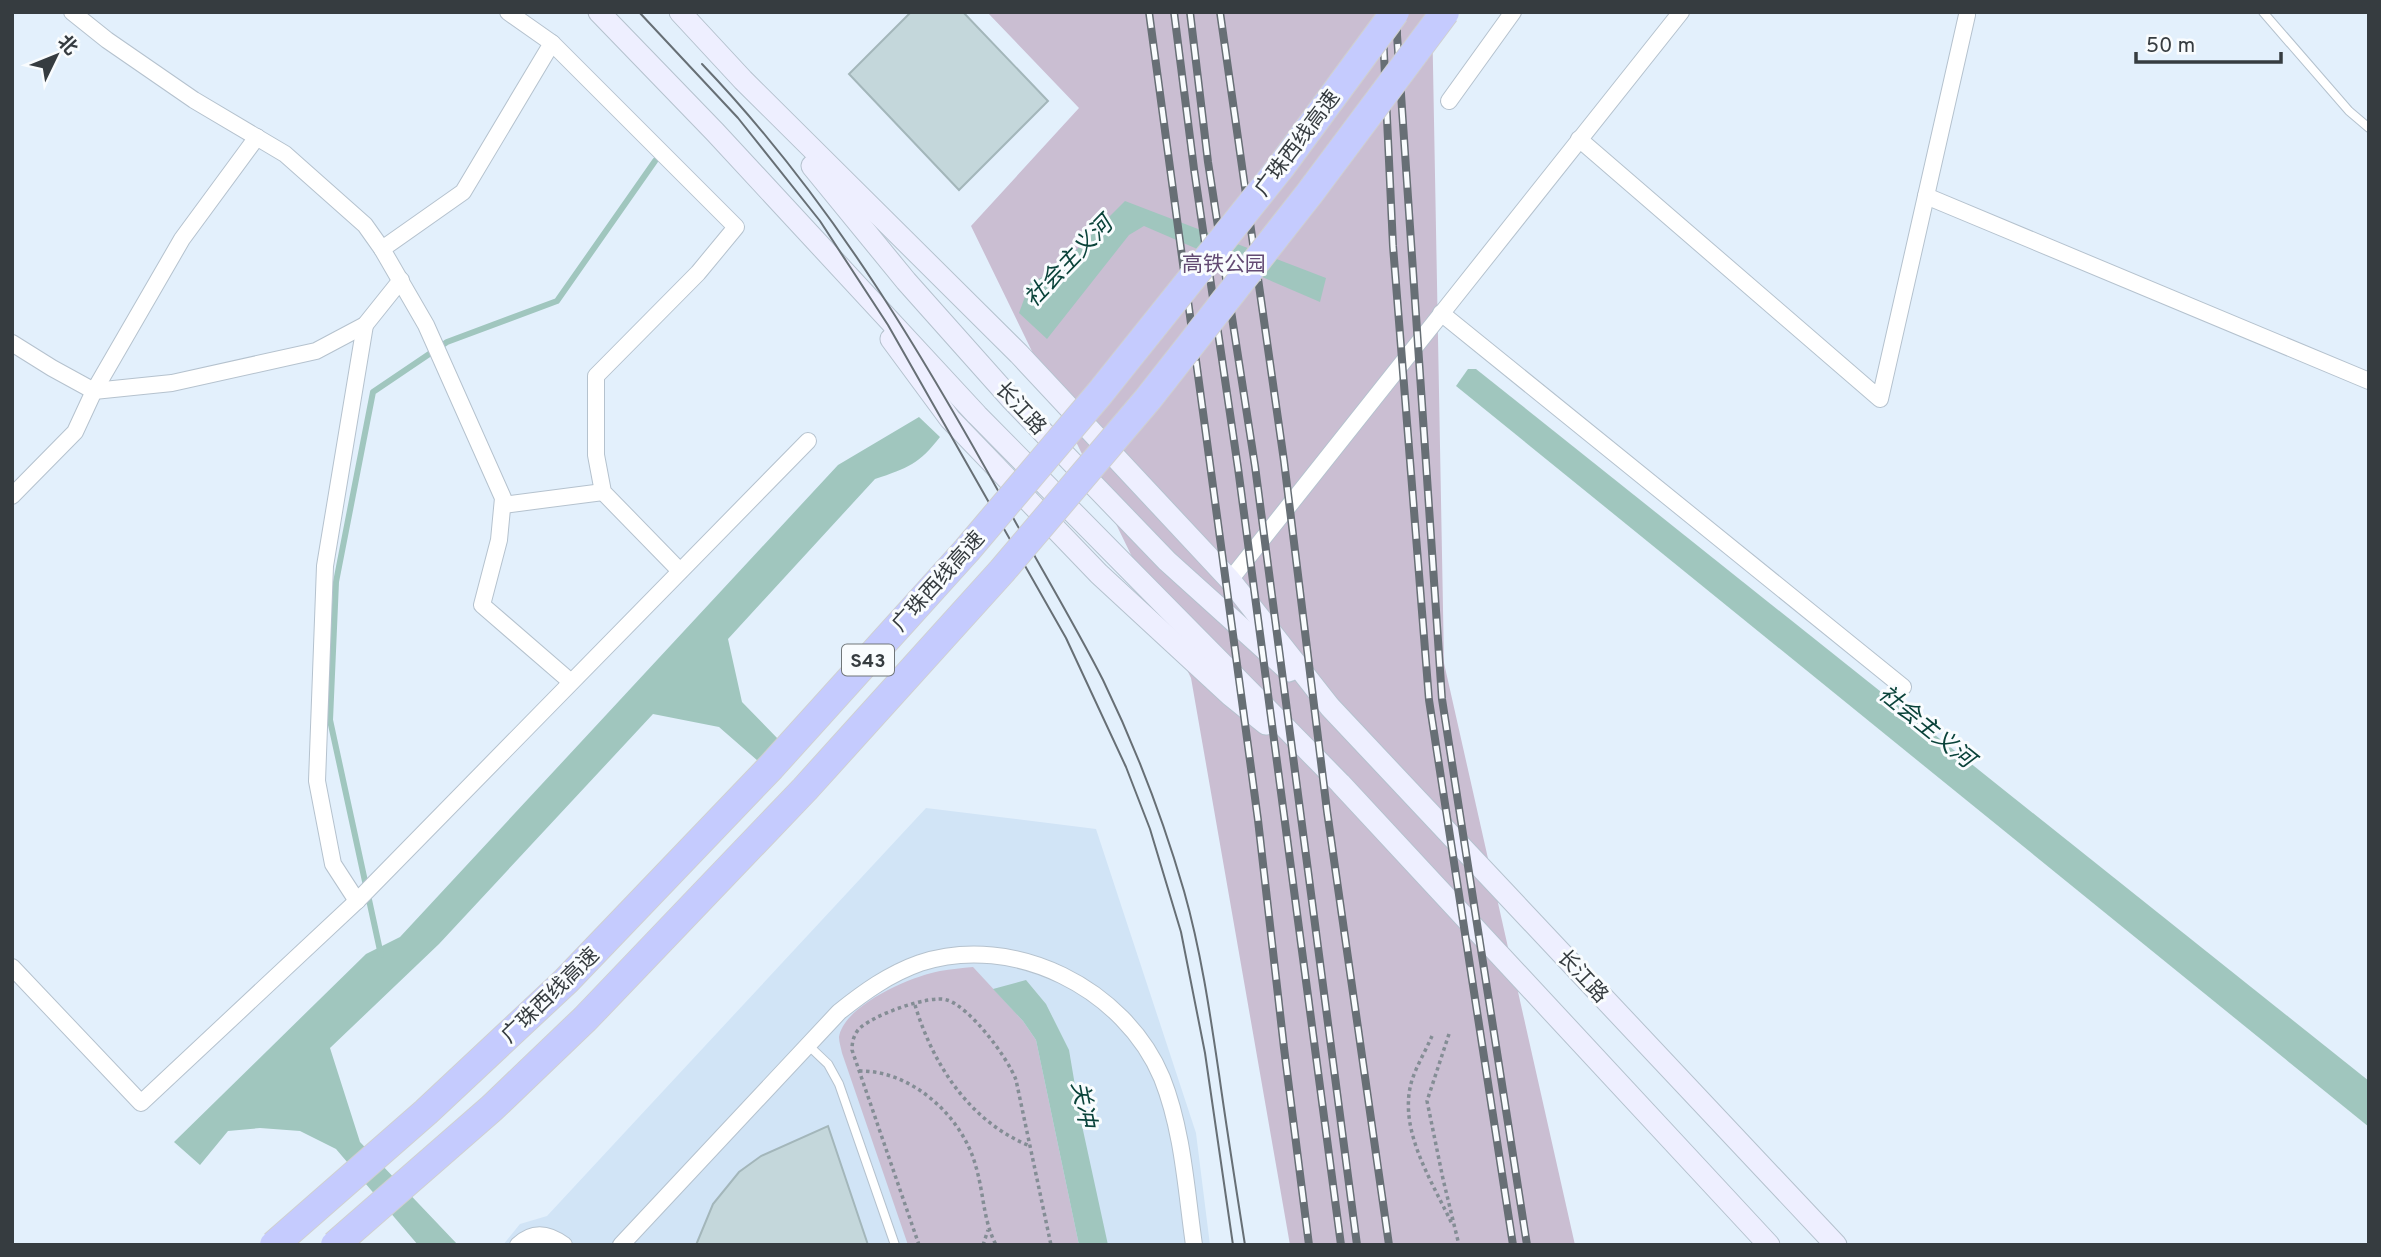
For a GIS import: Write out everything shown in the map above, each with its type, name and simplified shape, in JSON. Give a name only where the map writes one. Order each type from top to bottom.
[{"type":"highway","name":"广珠西线高速","points":[[274,1245],[426,1112],[566,981],[771,767],[967,551],[1100,393],[1280,168],[1395,12]]},
{"type":"highway","name":"广珠西线高速","points":[[335,1245],[492,1108],[584,1019],[795,799],[975,601],[1156,388],[1309,194],[1445,12]]},
{"type":"main road","name":"长江路","points":[[599,12],[724,142],[977,415],[1340,783],[1769,1245]]},
{"type":"main road","name":"长江路","points":[[680,12],[743,80],[1019,354],[1230,580],[1330,707]]},
{"type":"main road","name":"长江路","points":[[743,80],[906,281],[1012,400],[1167,561],[1330,707],[1836,1245]]},
{"type":"street","points":[[72,12],[107,40],[194,100],[285,154],[365,225],[401,279],[426,325],[503,498],[499,540],[482,605],[571,682]]},
{"type":"street","points":[[508,12],[552,43],[736,227],[698,273],[596,376],[596,455],[603,492],[680,571]]},
{"type":"street","points":[[1449,101],[1513,12]]},
{"type":"street","points":[[1230,580],[1681,12]]},
{"type":"street","points":[[1579,139],[1880,399],[1968,15]]},
{"type":"street","points":[[382,249],[463,192],[552,43]]},
{"type":"street","points":[[12,496],[75,432],[94,391],[182,239],[257,137]]},
{"type":"street","points":[[1926,197],[2369,381]]},
{"type":"street","points":[[12,343],[94,391],[172,383],[316,351],[365,326],[401,279]]},
{"type":"street","points":[[1441,313],[1903,687]]},
{"type":"street","points":[[357,900],[333,864],[317,781],[325,566],[365,326]]},
{"type":"street","points":[[12,967],[141,1103],[357,900],[807,441]]},
{"type":"street","points":[[503,505],[603,492]]},
{"type":"street","points":[[621,1245],[839,1012],[863,992],[889,975],[922,962],[957,956],[989,955],[1024,961],[1064,976],[1107,1003],[1147,1050],[1161,1077],[1179,1135],[1194,1245]]},
{"type":"street","points":[[518,1245],[527,1237],[537,1234],[547,1235],[564,1245]]},
{"type":"lane","points":[[2263,12],[2349,111],[2369,128]]},
{"type":"lane","points":[[808,1045],[828,1064],[839,1084],[895,1245]]},
{"type":"path","points":[[919,1245],[852,1050],[852,1041],[857,1031],[867,1022],[934,998],[956,1003],[1005,1055],[1016,1080],[1051,1245]]},
{"type":"path","points":[[915,1004],[931,1048],[959,1092],[995,1127],[1012,1139],[1030,1146]]},
{"type":"path","points":[[1448,1034],[1427,1101],[1459,1245]]},
{"type":"path","points":[[1432,1036],[1412,1081],[1410,1119],[1418,1152],[1456,1234]]},
{"type":"path","points":[[859,1071],[873,1071],[905,1082],[937,1104],[952,1119],[970,1147],[988,1230],[996,1245]]},
{"type":"path","points":[[983,1245],[988,1230]]},
{"type":"shaded area","points":[[926,808],[1096,829],[1196,1133],[1210,1245],[503,1245],[520,1224],[547,1216]]},
{"type":"green space","name":"高铁公园","points":[[987,12],[1432,12],[1444,663],[1575,1245],[1290,1245],[1191,678],[971,226],[1079,108]]},
{"type":"green space","points":[[973,967],[1023,1021],[1036,1040],[1079,1245],[908,1245],[842,1053],[839,1037],[853,1014],[881,994],[928,974]]},
{"type":"water","name":"社会主义河","points":[[1125,201],[1326,278],[1320,302],[1144,226],[1129,235],[1047,339],[1019,313],[1030,283],[1055,271]]},
{"type":"water","points":[[1468,369],[1476,369],[2369,1081],[2369,1127],[1456,386]]},
{"type":"water","points":[[919,417],[940,437],[933,446],[912,464],[875,479],[728,639],[742,702],[779,740],[758,761],[719,727],[653,714],[439,944],[330,1048],[360,1142],[458,1245],[418,1245],[336,1149],[300,1131],[260,1128],[228,1131],[200,1165],[174,1142],[366,954],[400,937],[838,465]]},
{"type":"water","points":[[1026,980],[1046,1004],[1069,1050],[1081,1121],[1108,1245],[1079,1245],[1036,1040],[1023,1021],[993,989]]},
{"type":"building","points":[[911,12],[963,12],[1048,101],[959,190],[849,74]]},
{"type":"building","points":[[828,1126],[868,1245],[696,1245],[713,1204],[739,1172],[761,1156]]},
{"type":"waterway","points":[[381,955],[330,720],[336,582],[373,392],[447,342],[557,301],[655,161]]},
{"type":"tram line","points":[[639,12],[738,118],[820,221],[888,325],[1066,638],[1126,767],[1150,829],[1181,932],[1205,1053],[1233,1245]]},
{"type":"tram line","points":[[702,64],[794,170],[874,283],[982,462],[1082,640],[1115,706],[1158,811],[1190,914],[1208,1005],[1245,1245]]},
{"type":"railway","points":[[1149,12],[1258,820],[1309,1245]]},
{"type":"railway","points":[[1174,12],[1238,468],[1341,1245]]},
{"type":"railway","points":[[1190,12],[1208,162],[1255,466],[1357,1245]]},
{"type":"railway","points":[[1220,12],[1284,461],[1327,811],[1389,1245]]},
{"type":"railway","points":[[1382,12],[1393,246],[1429,700],[1513,1245]]},
{"type":"railway","points":[[1397,12],[1442,699],[1527,1245]]},
{"type":"water label","name":"关冲","points":[[1084,1104]]}]
